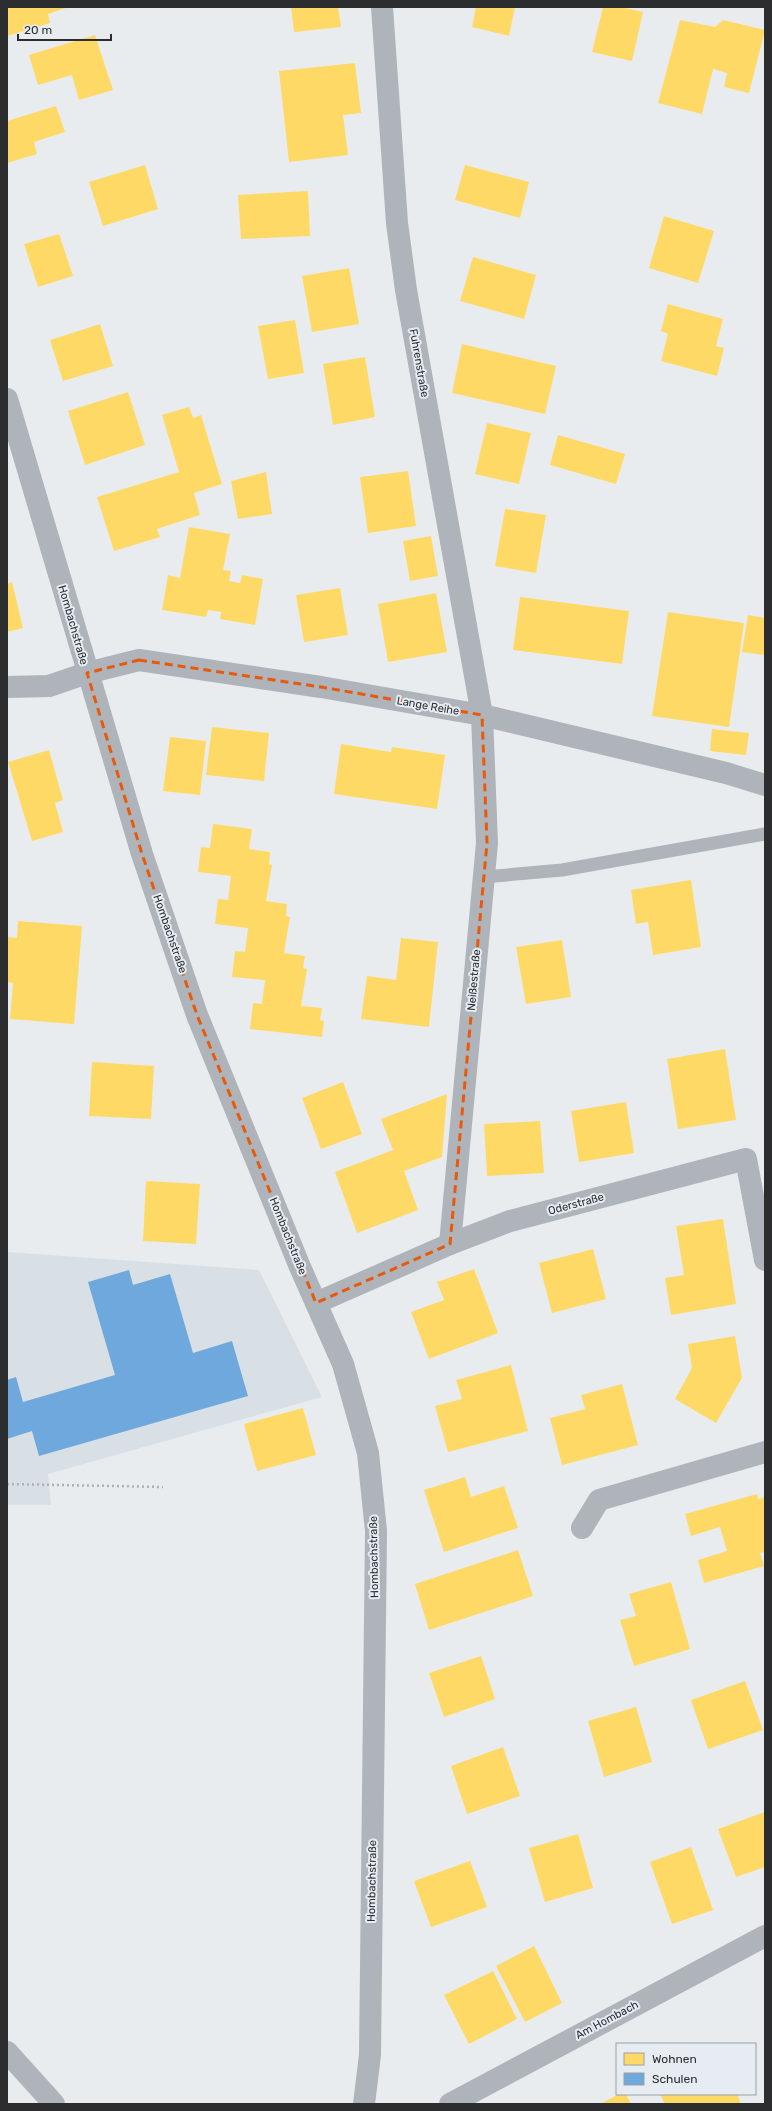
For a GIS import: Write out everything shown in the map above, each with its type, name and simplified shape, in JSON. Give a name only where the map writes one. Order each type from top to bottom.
[{"type":"street","name":"Fuhrenstraße","points":[[382,7],[397,223],[406,290],[482,715]]},
{"type":"street","name":"Hombachstraße","points":[[7,399],[142,854],[197,1014],[316,1303],[343,1364],[368,1453],[376,1530],[370,2055],[364,2104]]},
{"type":"street","name":"Lange Reihe","points":[[7,687],[49,686],[88,673],[139,660],[321,687],[482,715],[726,773],[765,785]]},
{"type":"street","name":"Neißestraße","points":[[450,1244],[487,843],[482,715]]},
{"type":"street","name":"Oderstraße","points":[[316,1303],[450,1244],[510,1221],[746,1159],[765,1260]]},
{"type":"street","points":[[582,1528],[599,1500],[765,1452]]},
{"type":"street","name":"Am Hombach","points":[[450,2104],[765,1936]]},
{"type":"street","points":[[7,2052],[54,2104]]},
{"type":"lane","points":[[484,877],[562,870],[765,834]]},
{"type":"path","points":[[7,1484],[163,1487]]},
{"type":"highlighted area","points":[[139,660],[321,687],[482,715],[487,843],[450,1244],[316,1303],[197,1015],[142,854],[87,673]]},
{"type":"shaded area","points":[[7,1252],[259,1270],[322,1397],[48,1474],[51,1505],[7,1505]]},
{"type":"building: Wohnen","points":[[7,7],[69,7],[48,14],[50,23],[7,36]]},
{"type":"building: Wohnen","points":[[291,7],[338,7],[341,27],[294,32]]},
{"type":"building: Wohnen","points":[[476,7],[515,7],[509,36],[472,27]]},
{"type":"building: Wohnen","points":[[603,7],[620,7],[643,12],[632,61],[592,52]]},
{"type":"building: Wohnen","points":[[680,20],[715,27],[723,20],[765,30],[749,93],[724,87],[727,73],[713,69],[702,114],[658,103]]},
{"type":"building: Wohnen","points":[[95,35],[113,90],[79,100],[72,75],[38,85],[29,55]]},
{"type":"building: Wohnen","points":[[355,63],[361,113],[343,115],[348,155],[289,162],[279,71]]},
{"type":"building: Wohnen","points":[[56,106],[65,132],[34,142],[37,154],[7,163],[7,121]]},
{"type":"building: Wohnen","points":[[145,165],[158,209],[103,226],[89,182]]},
{"type":"building: Wohnen","points":[[465,165],[529,182],[520,218],[455,200]]},
{"type":"building: Wohnen","points":[[308,191],[310,236],[241,239],[238,195]]},
{"type":"building: Wohnen","points":[[664,216],[714,231],[698,283],[649,268]]},
{"type":"building: Wohnen","points":[[59,234],[73,276],[38,287],[24,244]]},
{"type":"building: Wohnen","points":[[473,257],[536,275],[524,319],[460,301]]},
{"type":"building: Wohnen","points":[[349,268],[359,324],[312,332],[302,276]]},
{"type":"building: Wohnen","points":[[668,304],[723,319],[716,346],[724,348],[717,376],[661,361],[668,334],[661,331]]},
{"type":"building: Wohnen","points":[[295,320],[304,373],[268,379],[258,326]]},
{"type":"building: Wohnen","points":[[100,324],[113,366],[63,381],[50,340]]},
{"type":"building: Wohnen","points":[[462,344],[556,366],[545,414],[452,393]]},
{"type":"building: Wohnen","points":[[365,357],[375,417],[333,425],[323,364]]},
{"type":"building: Wohnen","points":[[128,392],[145,445],[85,465],[68,411]]},
{"type":"building: Wohnen","points":[[189,407],[193,418],[201,415],[222,484],[194,493],[200,515],[157,529],[160,537],[114,551],[97,497],[179,472],[162,415]]},
{"type":"building: Wohnen","points":[[487,423],[531,433],[519,484],[475,474]]},
{"type":"building: Wohnen","points":[[558,435],[625,454],[616,484],[550,465]]},
{"type":"building: Wohnen","points":[[408,471],[416,526],[368,533],[360,477]]},
{"type":"building: Wohnen","points":[[266,472],[272,514],[238,519],[231,481]]},
{"type":"building: Wohnen","points":[[505,509],[546,515],[536,573],[495,566]]},
{"type":"building: Wohnen","points":[[189,527],[230,534],[223,570],[231,571],[229,581],[240,583],[242,575],[263,579],[255,625],[220,619],[221,612],[208,610],[206,617],[162,610],[168,575],[180,578]]},
{"type":"building: Wohnen","points":[[431,536],[438,576],[410,581],[403,541]]},
{"type":"building: Wohnen","points":[[12,582],[23,628],[7,632],[7,584]]},
{"type":"building: Wohnen","points":[[340,588],[348,635],[304,642],[296,595]]},
{"type":"building: Wohnen","points":[[436,593],[447,652],[388,662],[378,604]]},
{"type":"building: Wohnen","points":[[520,597],[629,611],[622,664],[513,650]]},
{"type":"building: Wohnen","points":[[668,612],[744,623],[729,727],[652,716]]},
{"type":"building: Wohnen","points":[[748,615],[765,618],[764,655],[742,652]]},
{"type":"building: Wohnen","points":[[212,727],[269,733],[264,781],[206,775]]},
{"type":"building: Wohnen","points":[[712,729],[749,733],[746,755],[710,751]]},
{"type":"building: Wohnen","points":[[170,737],[206,741],[200,795],[163,791]]},
{"type":"building: Wohnen","points":[[341,744],[391,752],[392,747],[445,755],[437,809],[334,794]]},
{"type":"building: Wohnen","points":[[49,750],[63,800],[55,803],[63,832],[32,841],[8,762]]},
{"type":"building: Wohnen","points":[[213,824],[252,829],[249,849],[270,852],[269,864],[272,865],[266,901],[287,904],[286,916],[290,917],[284,953],[305,956],[303,968],[307,969],[301,1006],[322,1008],[320,1020],[324,1021],[322,1037],[250,1029],[253,1003],[262,1004],[265,980],[232,977],[235,951],[245,952],[248,928],[215,924],[218,899],[228,900],[231,876],[198,872],[201,847],[210,848]]},
{"type":"building: Wohnen","points":[[691,880],[701,947],[653,955],[648,922],[636,924],[631,890]]},
{"type":"building: Wohnen","points":[[18,921],[82,926],[74,1024],[10,1019],[13,983],[7,982],[7,937],[17,938]]},
{"type":"building: Wohnen","points":[[401,938],[438,942],[429,1027],[361,1019],[367,976],[396,980]]},
{"type":"building: Wohnen","points":[[562,940],[571,997],[526,1004],[516,947]]},
{"type":"building: Wohnen","points":[[725,1049],[736,1120],[678,1129],[667,1059]]},
{"type":"building: Wohnen","points":[[92,1062],[154,1066],[151,1119],[89,1116]]},
{"type":"building: Wohnen","points":[[343,1082],[362,1134],[321,1149],[302,1098]]},
{"type":"building: Wohnen","points":[[447,1094],[442,1157],[404,1171],[418,1210],[357,1233],[335,1172],[393,1150],[381,1119]]},
{"type":"building: Wohnen","points":[[626,1102],[634,1153],[579,1162],[571,1111]]},
{"type":"building: Wohnen","points":[[540,1121],[544,1173],[487,1176],[484,1124]]},
{"type":"building: Wohnen","points":[[146,1181],[200,1184],[196,1244],[143,1241]]},
{"type":"building: Wohnen","points":[[723,1219],[736,1304],[671,1315],[665,1278],[684,1275],[676,1226]]},
{"type":"building: Wohnen","points":[[593,1249],[606,1299],[552,1313],[539,1263]]},
{"type":"building: Wohnen","points":[[474,1269],[498,1333],[429,1359],[411,1312],[444,1300],[437,1282]]},
{"type":"building: Wohnen","points":[[735,1336],[742,1378],[716,1423],[675,1399],[692,1368],[688,1344]]},
{"type":"building: Wohnen","points":[[511,1365],[528,1431],[448,1452],[435,1406],[462,1399],[456,1380]]},
{"type":"building: Wohnen","points":[[622,1384],[638,1445],[562,1465],[550,1418],[585,1409],[581,1395]]},
{"type":"building: Wohnen","points":[[303,1408],[316,1455],[257,1471],[244,1424]]},
{"type":"building: Wohnen","points":[[465,1477],[471,1497],[504,1486],[518,1528],[444,1552],[424,1490]]},
{"type":"building: Wohnen","points":[[757,1494],[758,1499],[765,1497],[765,1552],[760,1553],[764,1566],[704,1583],[698,1560],[727,1551],[720,1527],[691,1536],[685,1514]]},
{"type":"building: Wohnen","points":[[518,1550],[533,1596],[429,1630],[415,1584]]},
{"type":"building: Wohnen","points":[[671,1582],[690,1649],[634,1666],[620,1620],[636,1616],[629,1594]]},
{"type":"building: Wohnen","points":[[481,1656],[495,1699],[444,1717],[429,1673]]},
{"type":"building: Wohnen","points":[[745,1681],[763,1730],[708,1749],[691,1700]]},
{"type":"building: Wohnen","points":[[636,1707],[652,1762],[604,1777],[588,1721]]},
{"type":"building: Wohnen","points":[[503,1747],[520,1796],[467,1814],[451,1766]]},
{"type":"building: Wohnen","points":[[765,1812],[765,1867],[736,1877],[718,1829]]},
{"type":"building: Wohnen","points":[[578,1834],[593,1888],[545,1902],[529,1848]]},
{"type":"building: Wohnen","points":[[691,1847],[713,1910],[672,1924],[650,1862]]},
{"type":"building: Wohnen","points":[[470,1861],[487,1907],[431,1927],[414,1881]]},
{"type":"building: Wohnen","points":[[534,1946],[562,2003],[525,2022],[496,1966]]},
{"type":"building: Wohnen","points":[[493,1971],[517,2019],[469,2044],[444,1995]]},
{"type":"building: Wohnen","points":[[617,2095],[626,2095],[631,2104],[600,2104]]},
{"type":"building: Wohnen","points":[[660,2095],[737,2095],[741,2104],[665,2104]]},
{"type":"building: Schulen","points":[[129,1270],[133,1285],[170,1274],[193,1353],[232,1341],[248,1396],[39,1456],[32,1431],[7,1439],[7,1380],[16,1377],[23,1402],[115,1375],[88,1282]]}]
